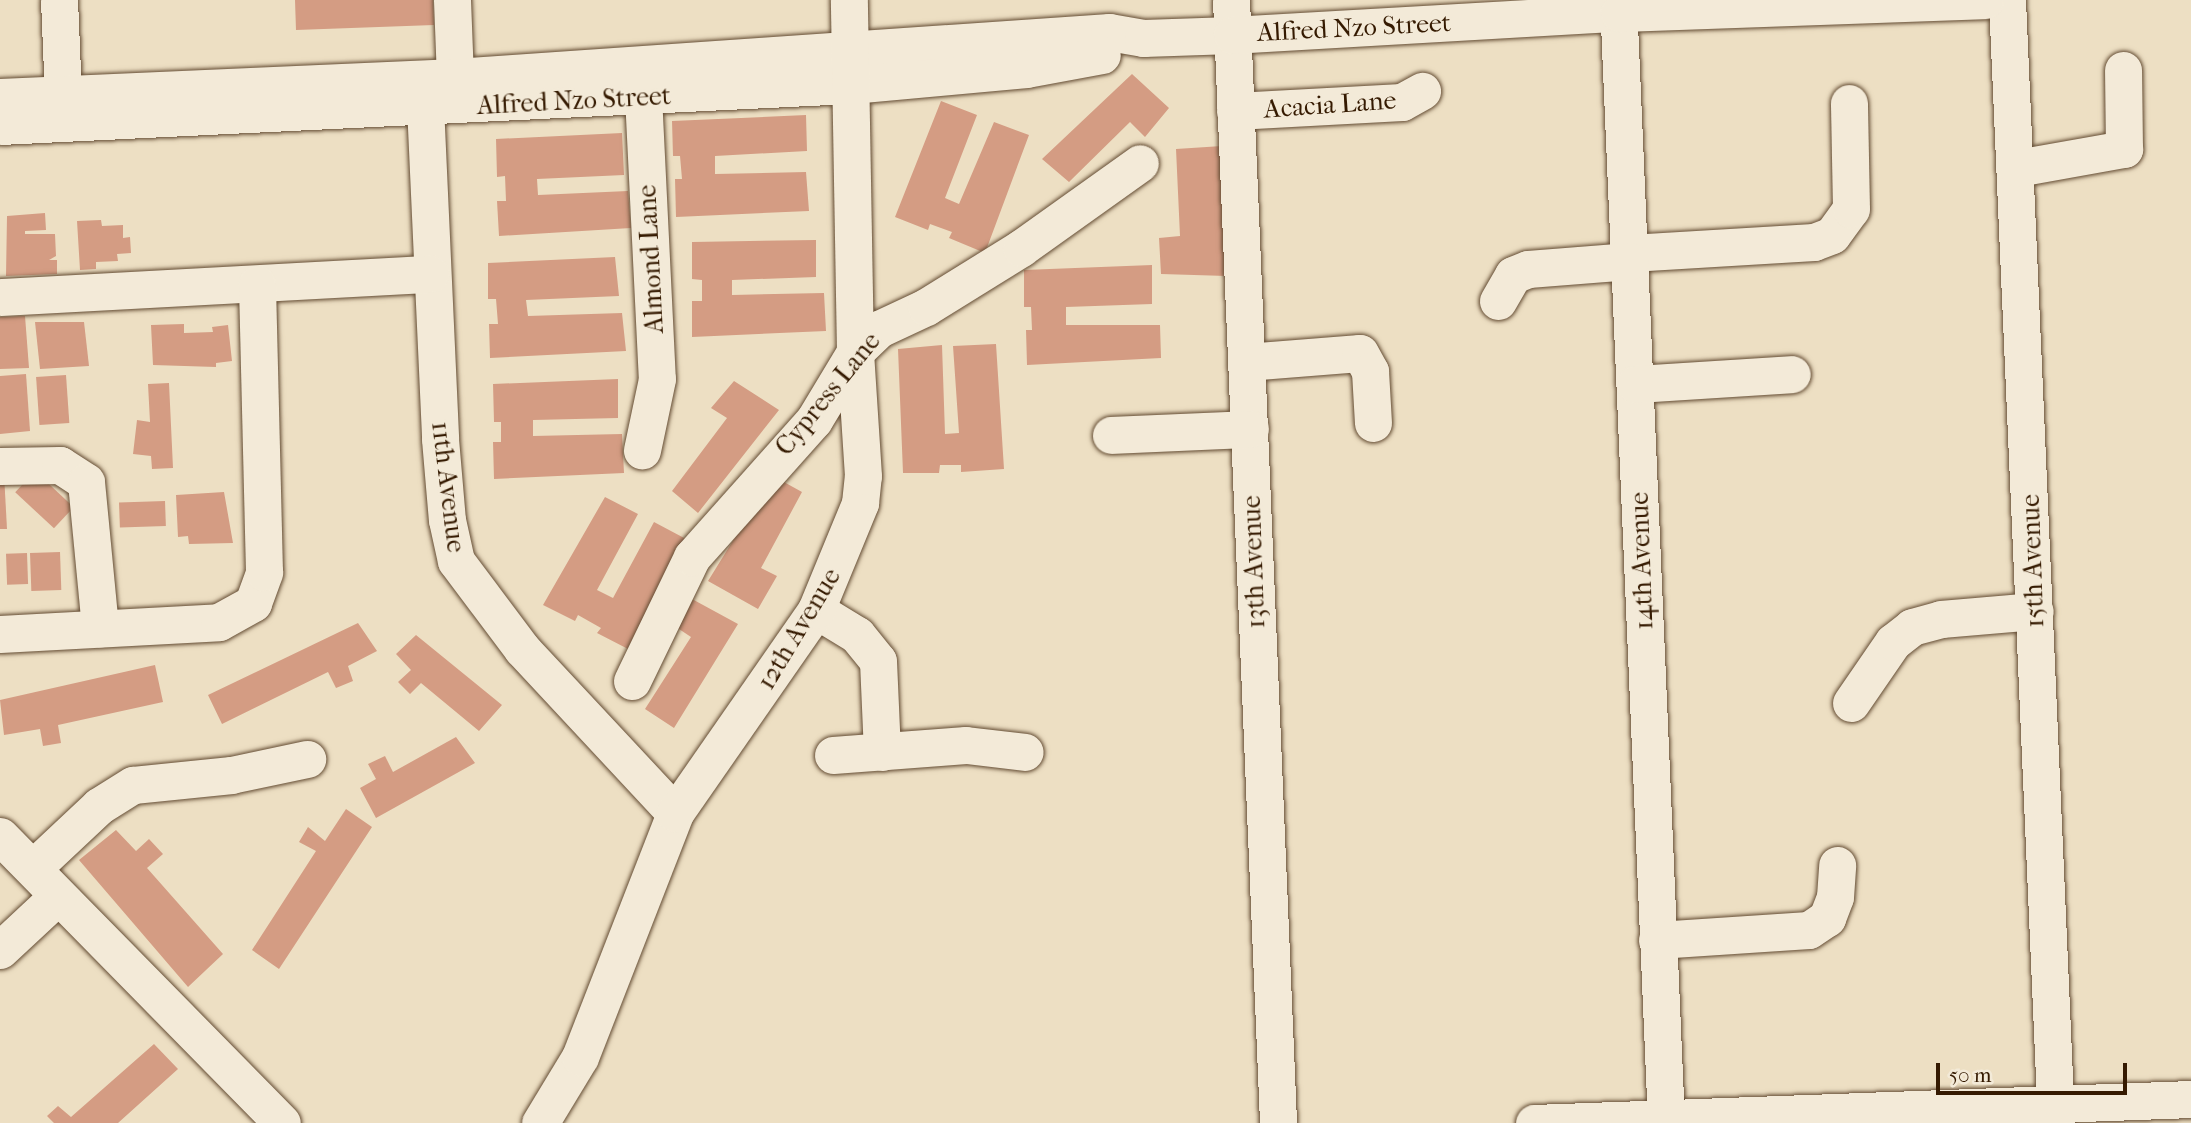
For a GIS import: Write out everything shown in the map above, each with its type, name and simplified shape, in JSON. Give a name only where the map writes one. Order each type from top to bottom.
[{"type":"street","points":[[59,0],[63,108]]},
{"type":"street","name":"11th Avenue","points":[[452,0],[440,93],[430,274],[447,520],[456,561],[522,649],[676,813]]},
{"type":"street","name":"12th Avenue","points":[[541,1123],[580,1057],[676,813],[816,610],[849,539],[863,491],[855,352],[852,47],[849,0]]},
{"type":"street","name":"Alfred Nzo Street","points":[[0,97],[63,108],[642,82],[851,85],[1039,67],[1102,55],[1143,38],[1231,18],[1985,0]]},
{"type":"street","name":"15th Avenue","points":[[2007,0],[2017,168],[2056,1113]]},
{"type":"street","name":"14th Avenue","points":[[1618,7],[1666,1121]]},
{"type":"street","name":"13th Avenue","points":[[1231,18],[1278,1123]]},
{"type":"street","name":"Alfred Nzo Street","points":[[642,82],[852,47],[1054,39],[1109,32],[1143,38]]},
{"type":"street","points":[[2017,168],[2124,149],[2123,70]]},
{"type":"street","name":"Almond Lane","points":[[642,82],[657,379],[642,450]]},
{"type":"street","name":"Acacia Lane","points":[[1235,111],[1402,102],[1422,91]]},
{"type":"street","points":[[1498,301],[1513,275],[1528,269],[1630,257],[1814,242],[1832,235],[1851,209],[1849,103]]},
{"type":"street","name":"Alfred Nzo Street","points":[[0,126],[63,108]]},
{"type":"street","name":"Cypress Lane","points":[[632,681],[692,557],[814,420],[855,352],[879,329],[926,307],[1021,248],[1140,163]]},
{"type":"street","points":[[0,297],[430,274]]},
{"type":"street","points":[[0,635],[219,622],[253,603],[264,572],[257,284]]},
{"type":"street","points":[[1246,362],[1360,353],[1370,371],[1373,423]]},
{"type":"street","points":[[1635,384],[1792,374]]},
{"type":"street","points":[[1111,435],[1250,429]]},
{"type":"street","points":[[0,466],[60,465],[86,482],[100,628]]},
{"type":"street","points":[[816,610],[857,635],[877,661],[882,752]]},
{"type":"street","points":[[1851,703],[1893,642],[1912,627],[1941,619],[2035,611]]},
{"type":"street","points":[[832,755],[966,745],[1025,752]]},
{"type":"street","points":[[33,869],[99,806],[133,785],[231,775],[307,759]]},
{"type":"street","points":[[0,836],[282,1123]]},
{"type":"street","points":[[1657,940],[1809,930],[1820,925],[1831,909],[1837,865]]},
{"type":"street","points":[[0,950],[58,896]]},
{"type":"street","points":[[1534,1123],[2056,1113],[2191,1099]]},
{"type":"building","points":[[295,0],[433,0],[434,25],[296,30]]},
{"type":"building","points":[[1132,74],[1169,108],[1145,137],[1130,122],[1069,182],[1042,159]]},
{"type":"building","points":[[941,101],[977,115],[945,198],[959,204],[994,122],[1029,135],[985,253],[949,238],[952,232],[930,224],[928,230],[895,217]]},
{"type":"building","points":[[806,115],[807,151],[715,156],[715,174],[806,172],[809,211],[676,217],[675,179],[682,179],[680,156],[673,156],[672,121]]},
{"type":"building","points":[[622,133],[624,175],[537,179],[538,195],[628,191],[631,228],[499,236],[497,201],[506,201],[505,176],[497,177],[496,139]]},
{"type":"building","points":[[1222,146],[1227,276],[1161,274],[1159,238],[1180,236],[1176,149]]},
{"type":"building","points":[[45,213],[46,230],[25,231],[25,234],[55,234],[56,256],[49,260],[57,260],[57,274],[6,276],[7,216]]},
{"type":"building","points":[[101,220],[102,226],[123,225],[123,238],[130,237],[131,253],[117,254],[118,261],[96,262],[96,269],[80,270],[77,221]]},
{"type":"building","points":[[816,240],[816,277],[732,280],[732,295],[824,293],[826,331],[692,337],[692,301],[702,301],[702,280],[692,279],[692,242]]},
{"type":"building","points":[[615,257],[619,296],[526,300],[528,316],[622,313],[626,351],[490,358],[489,324],[498,324],[496,299],[488,299],[488,263]]},
{"type":"building","points":[[1152,265],[1152,304],[1066,307],[1066,325],[1160,325],[1161,358],[1027,365],[1026,330],[1032,330],[1031,307],[1024,307],[1024,270]]},
{"type":"building","points":[[25,316],[29,368],[0,369],[0,317]]},
{"type":"building","points":[[35,322],[84,322],[89,366],[40,369]]},
{"type":"building","points":[[184,324],[184,333],[213,332],[212,327],[228,325],[232,361],[216,363],[216,367],[153,365],[151,325]]},
{"type":"building","points":[[996,344],[1004,469],[961,472],[961,465],[940,465],[939,473],[903,473],[898,349],[942,345],[945,434],[959,433],[953,346]]},
{"type":"building","points":[[26,374],[30,431],[0,434],[0,376]]},
{"type":"building","points":[[66,375],[69,423],[39,425],[36,377]]},
{"type":"building","points":[[618,379],[618,418],[533,420],[533,436],[622,434],[624,473],[494,479],[493,442],[501,442],[501,422],[494,422],[493,384]]},
{"type":"building","points":[[734,381],[779,410],[698,513],[672,491],[727,418],[711,408]]},
{"type":"building","points":[[169,383],[173,468],[152,469],[151,456],[133,454],[137,420],[150,422],[148,384]]},
{"type":"building","points":[[35,471],[74,507],[54,528],[15,492]]},
{"type":"building","points":[[4,474],[7,529],[0,529],[0,475]]},
{"type":"building","points":[[773,476],[802,492],[761,568],[777,576],[758,609],[708,581]]},
{"type":"building","points":[[224,492],[233,543],[189,544],[188,536],[178,537],[176,495]]},
{"type":"building","points":[[605,497],[638,514],[597,590],[613,598],[654,522],[686,539],[630,650],[597,633],[601,628],[578,615],[575,621],[543,605]]},
{"type":"building","points":[[165,501],[166,526],[120,528],[119,503]]},
{"type":"building","points":[[60,552],[61,590],[31,591],[30,553]]},
{"type":"building","points":[[27,553],[28,584],[7,585],[6,554]]},
{"type":"building","points":[[692,599],[738,624],[674,728],[645,709],[691,637],[676,627]]},
{"type":"building","points":[[358,623],[377,651],[348,666],[353,681],[336,688],[328,672],[222,724],[208,695]]},
{"type":"building","points":[[416,635],[502,705],[479,731],[421,683],[410,694],[398,682],[411,670],[396,654]]},
{"type":"building","points":[[155,665],[163,702],[58,725],[61,743],[43,746],[40,729],[4,735],[0,700]]},
{"type":"building","points":[[456,737],[475,763],[376,818],[360,788],[376,779],[368,764],[385,756],[393,772]]},
{"type":"building","points":[[346,809],[372,827],[279,969],[252,950],[316,851],[299,842],[308,827],[325,841]]},
{"type":"building","points":[[116,830],[136,851],[149,839],[163,854],[147,868],[223,954],[188,987],[79,860]]},
{"type":"building","points":[[154,1044],[178,1069],[118,1123],[54,1123],[47,1116],[58,1106],[71,1117]]}]
